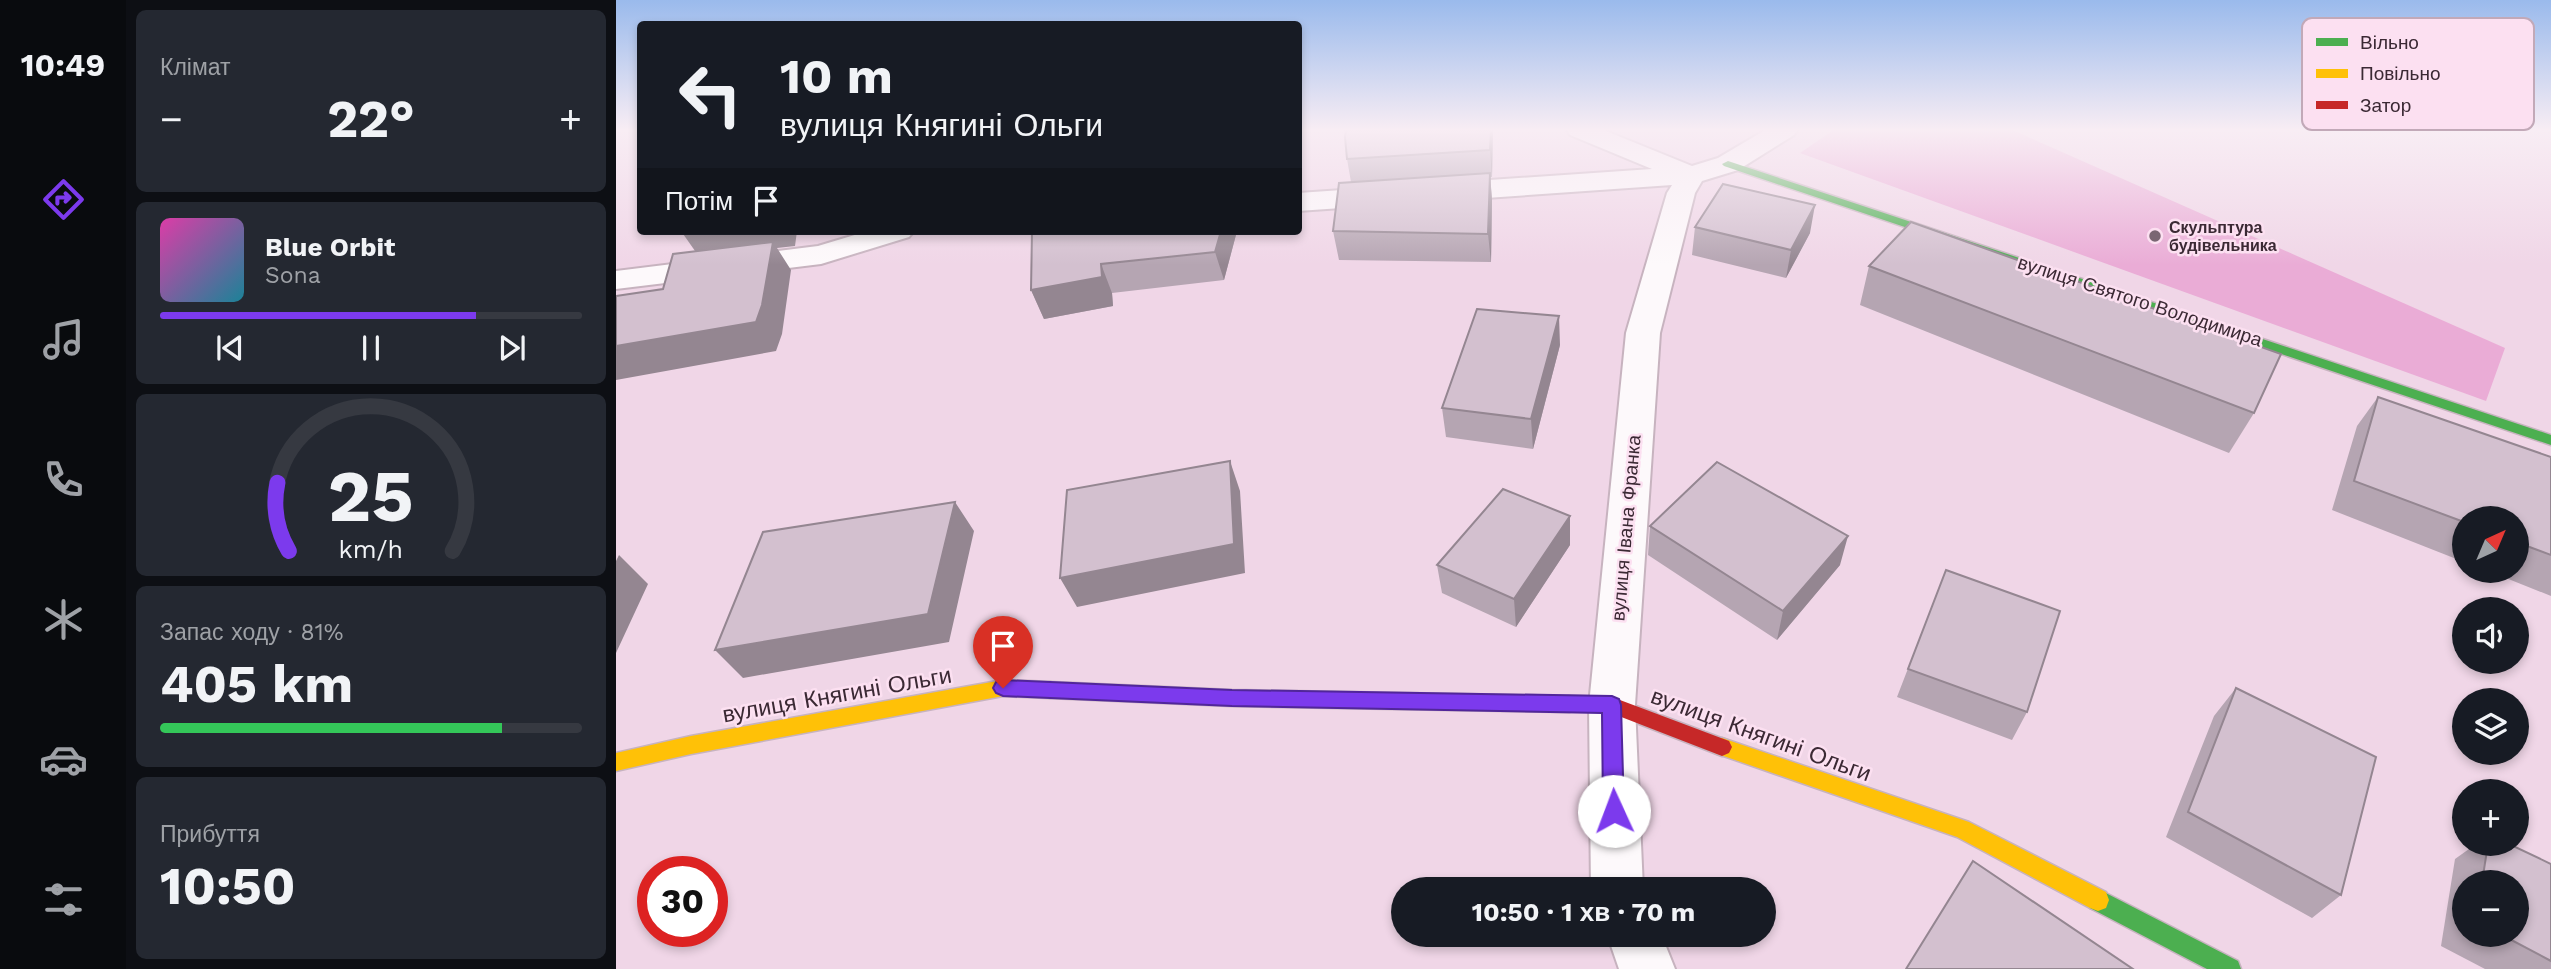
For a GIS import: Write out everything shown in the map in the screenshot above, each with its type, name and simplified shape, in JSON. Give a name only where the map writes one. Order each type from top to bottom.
[{"type":"street","name":"вулиця Святого Володимира","points":[[1758,174],[2551,440]]},
{"type":"street","points":[[1302,202],[1691,175]]},
{"type":"street","name":"вулиця Івана Франка","points":[[1617,877],[1612,705],[1643,333],[1681,193],[1691,175]]},
{"type":"street","points":[[616,280],[821,254],[885,235]]},
{"type":"street","name":"вулиця Княгині Ольги","points":[[616,762],[691,745],[1003,688],[1232,698],[1612,705],[1743,755],[1962,829],[2230,969]]},
{"type":"street","points":[[1639,947],[1647,969]]},
{"type":"shaded area","points":[[1859,174],[2112,174],[2505,348],[2486,401]]},
{"type":"building","points":[[1490,174],[1488,234],[1333,231],[1339,183]]},
{"type":"building","points":[[1723,184],[1815,205],[1791,250],[1695,227]]},
{"type":"building","points":[[1911,222],[2281,354],[2254,413],[1869,266]]},
{"type":"building","points":[[1032,235],[1220,235],[1215,252],[1101,264],[1102,277],[1031,290]]},
{"type":"building","points":[[773,242],[762,305],[756,322],[616,346],[616,296],[663,289],[673,254]]},
{"type":"building","points":[[1477,309],[1559,316],[1531,419],[1442,408]]},
{"type":"building","points":[[2378,397],[2551,457],[2551,555],[2529,547],[2529,506],[2452,506],[2452,518],[2354,481]]},
{"type":"building","points":[[1230,461],[1234,544],[1060,578],[1067,490]]},
{"type":"building","points":[[1717,462],[1848,536],[1783,611],[1650,526]]},
{"type":"building","points":[[1503,489],[1570,516],[1514,599],[1437,565]]},
{"type":"building","points":[[955,502],[928,614],[715,650],[763,532]]},
{"type":"building","points":[[1946,570],[2060,611],[2027,712],[1908,669]]},
{"type":"building","points":[[2236,688],[2376,757],[2341,895],[2188,812]]},
{"type":"building","points":[[2529,854],[2551,864],[2551,961],[2525,947],[2529,947],[2529,870],[2484,870],[2486,856],[2529,856]]},
{"type":"building","points":[[1973,861],[2133,969],[1906,969]]},
{"type":"traffic: fast","points":[[1758,174],[2551,440]]},
{"type":"traffic: fast","points":[[1050,690],[1232,698],[1569,704]]},
{"type":"traffic: fast","points":[[2098,900],[2230,969]]},
{"type":"traffic: slow","points":[[616,762],[691,745],[1003,688],[1050,690]]},
{"type":"traffic: slow","points":[[1722,747],[1962,829],[2098,900]]},
{"type":"traffic: jam","points":[[1569,704],[1612,705],[1722,747]]},
{"type":"place","name":"Скульптура будівельника","points":[[2155,236]]},
{"type":"route","points":[[1003,688],[1232,698],[1612,705],[1614,811]]}]
